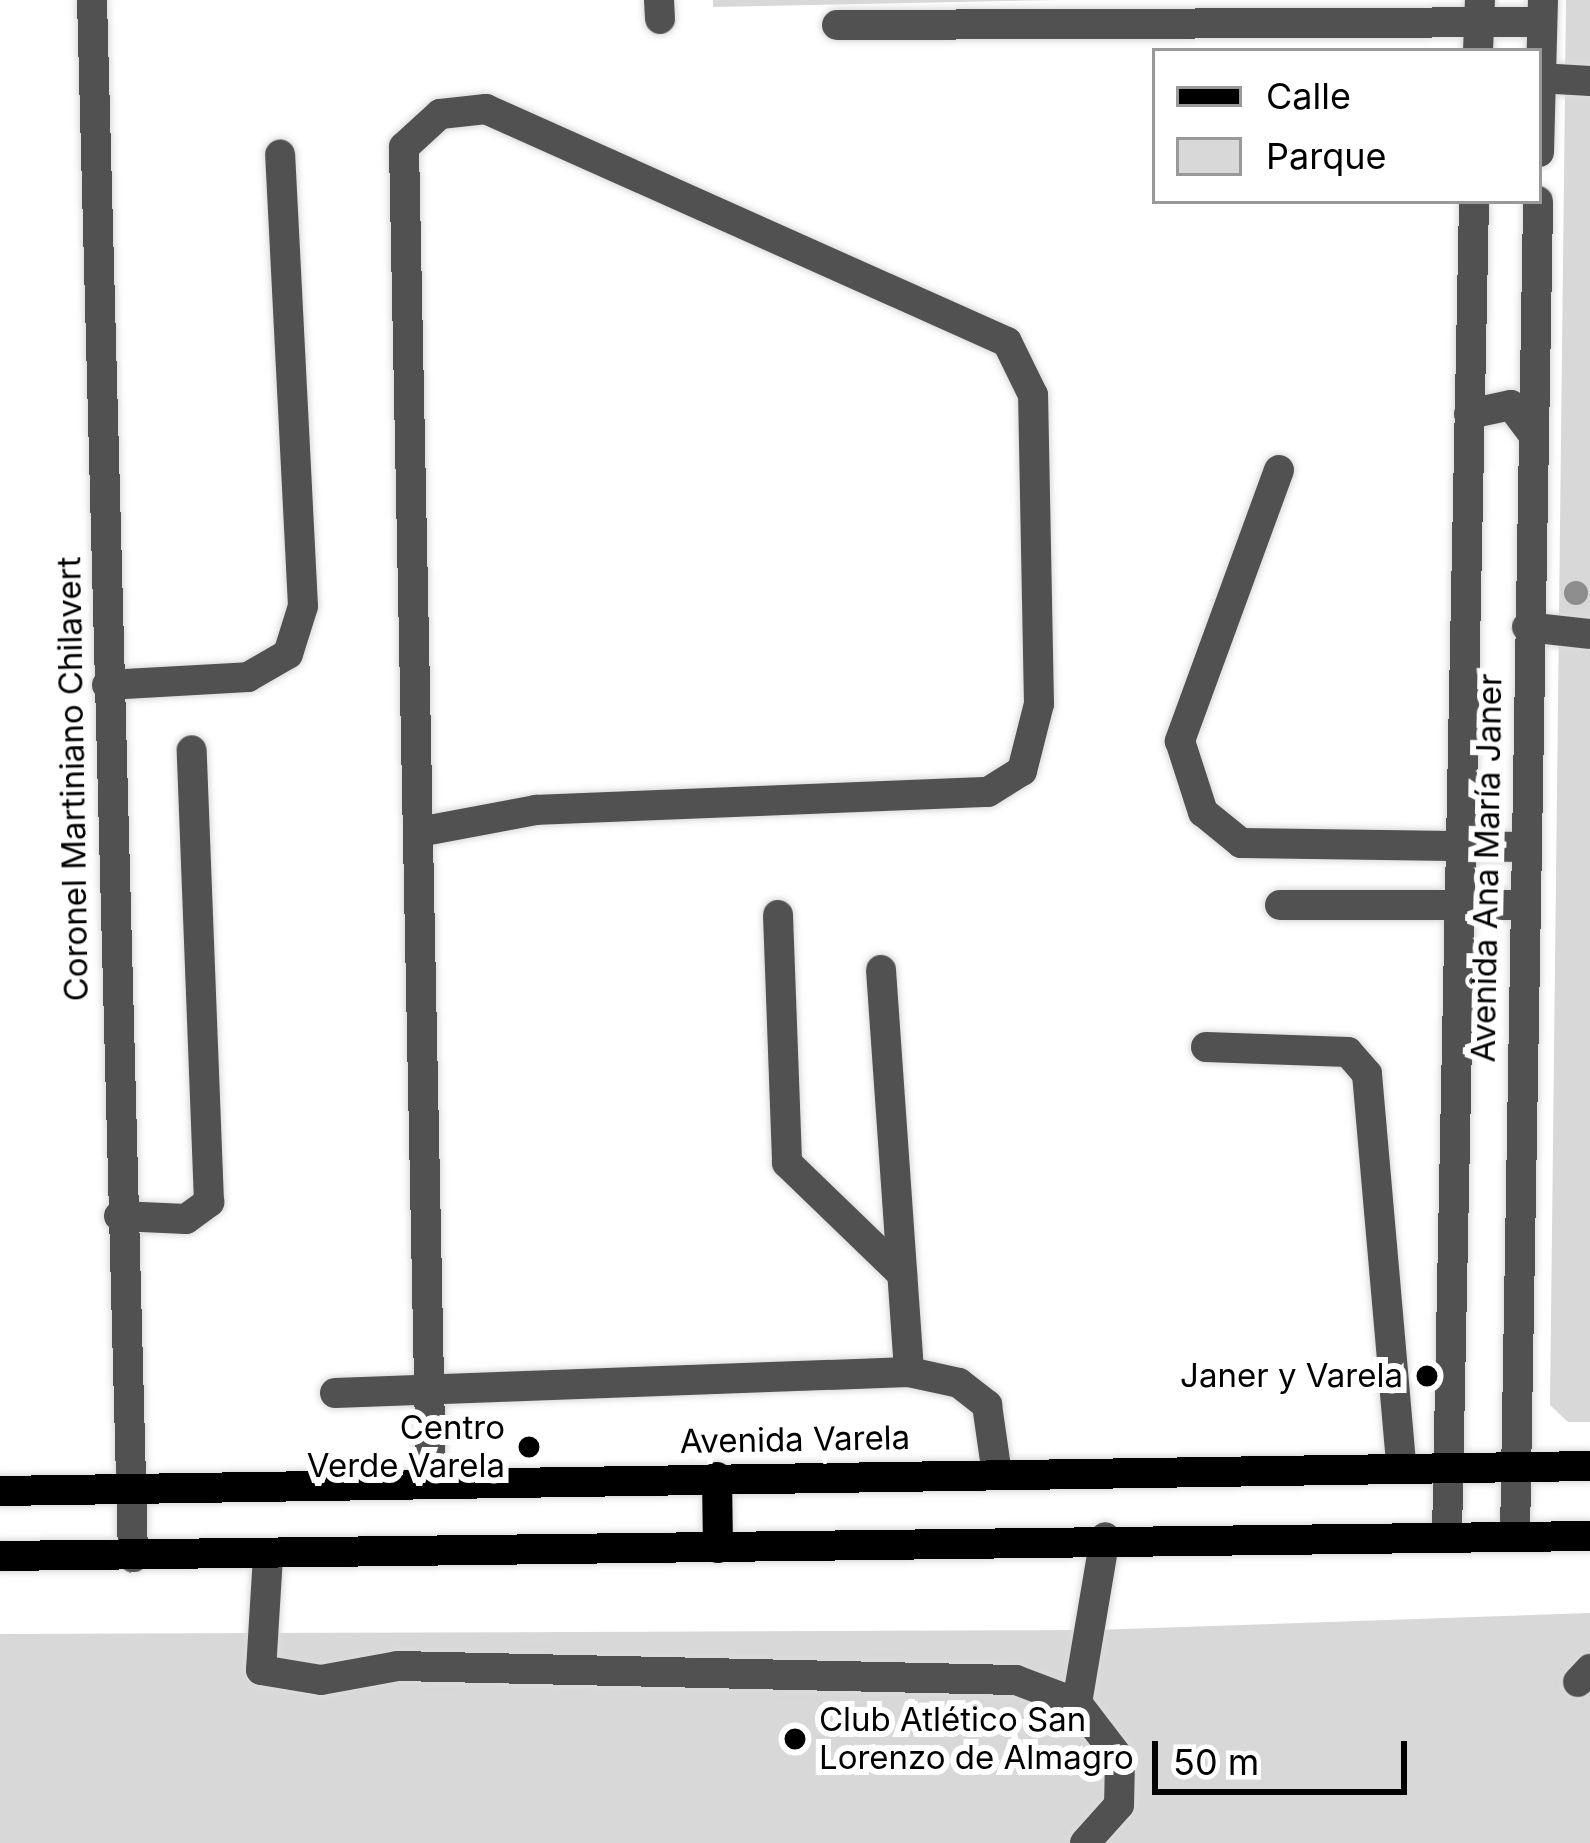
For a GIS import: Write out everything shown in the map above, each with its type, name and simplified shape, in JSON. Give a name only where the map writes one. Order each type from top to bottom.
[{"type":"main road","name":"Avenida Varela","points":[[0,1491],[1400,1465],[1590,1466]]},
{"type":"main road","points":[[717,1477],[718,1548]]},
{"type":"main road","points":[[0,1556],[268,1556],[1106,1537],[1590,1536]]},
{"type":"street","name":"Coronel Martiniano Chilavert","points":[[92,0],[119,1216],[133,1557]]},
{"type":"street","points":[[1478,48],[1479,9]]},
{"type":"street","points":[[837,25],[1543,11],[1541,48]]},
{"type":"street","points":[[1542,78],[1590,81]]},
{"type":"street","points":[[419,832],[536,810],[988,792],[1022,771],[1040,704],[1033,395],[1007,342],[486,109],[459,106],[418,126],[404,147],[431,1483]]},
{"type":"street","points":[[107,685],[248,677],[288,654],[304,606],[280,155]]},
{"type":"street","name":"Avenida Ana María Janer","points":[[1447,1535],[1444,1467],[1474,204]]},
{"type":"street","name":"Avenida Ana María Janer","points":[[1515,1537],[1522,904],[1538,204]]},
{"type":"street","points":[[1469,414],[1498,401],[1532,433]]},
{"type":"street","points":[[1279,470],[1180,741],[1203,812],[1241,843],[1523,847]]},
{"type":"street","points":[[1527,628],[1590,634]]},
{"type":"street","points":[[119,1216],[185,1220],[209,1202],[192,750]]},
{"type":"street","points":[[1280,905],[1458,900],[1522,904]]},
{"type":"street","points":[[778,915],[787,1163],[902,1274]]},
{"type":"street","points":[[881,970],[909,1372]]},
{"type":"street","points":[[1205,1047],[1348,1052],[1367,1074],[1400,1465]]},
{"type":"street","points":[[335,1393],[909,1372],[959,1384],[987,1406],[997,1474]]},
{"type":"street","points":[[1077,1703],[1106,1537]]},
{"type":"street","points":[[268,1556],[260,1670],[321,1680],[398,1666],[924,1673],[1016,1680],[1077,1703],[1120,1759],[1119,1805],[1085,1843]]},
{"type":"green space","points":[[713,0],[1058,0],[713,7]]},
{"type":"green space","points":[[1566,0],[1590,0],[1590,1422],[1568,1422],[1550,1405]]},
{"type":"green space","name":"Club Atlético San Lorenzo de Almagro","points":[[1590,1613],[1590,1843],[0,1843],[0,1634],[1094,1630]]},
{"type":"place","name":"Janer y Varela","points":[[1427,1376]]},
{"type":"place","name":"Centro Verde Varela","points":[[529,1447]]},
{"type":"place","name":"Club Atlético San Lorenzo de Almagro","points":[[795,1739]]}]
